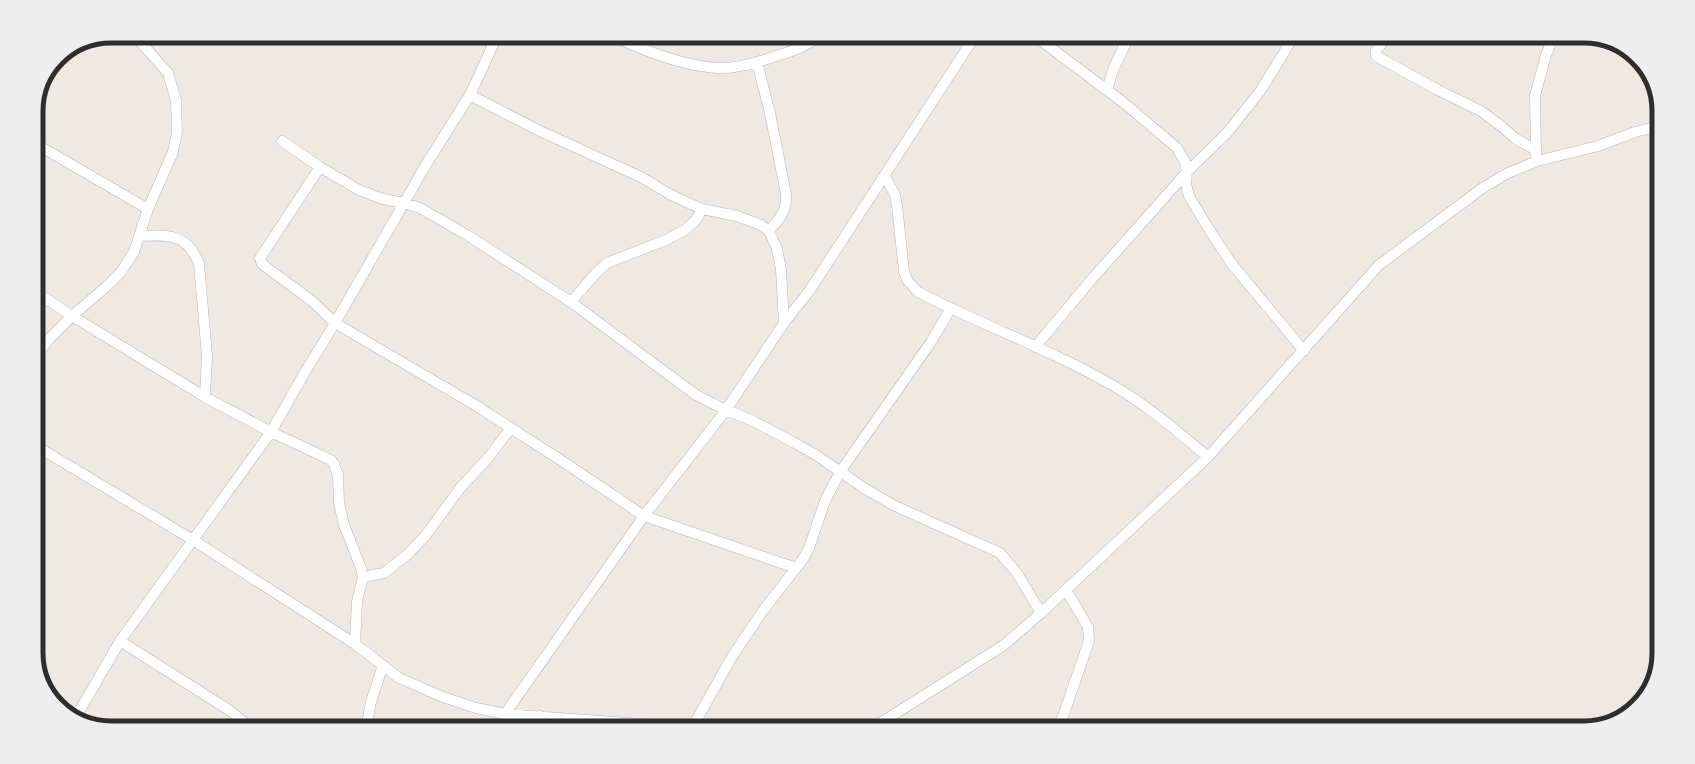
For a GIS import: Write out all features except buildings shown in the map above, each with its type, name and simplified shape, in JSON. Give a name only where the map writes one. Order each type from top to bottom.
[{"type":"street","points":[[43,346],[49,338],[72,316],[121,272],[134,252],[148,209],[173,152],[177,132],[176,100],[168,73],[140,43]]},
{"type":"street","points":[[78,713],[120,641],[272,432],[305,372],[404,203],[470,95],[494,43]]},
{"type":"street","points":[[630,43],[684,63],[717,68],[757,62],[787,53],[806,43]]},
{"type":"street","points":[[504,714],[644,516],[726,410],[784,323],[810,290],[970,43]]},
{"type":"street","points":[[1044,43],[1107,90],[1176,148],[1185,162],[1187,172],[1186,184],[1189,196],[1207,226],[1231,262],[1304,351]]},
{"type":"street","points":[[1107,90],[1113,70],[1126,43]]},
{"type":"street","points":[[1035,347],[1092,279],[1187,172],[1227,133],[1261,90],[1290,43]]},
{"type":"street","points":[[1382,43],[1376,50],[1376,56],[1438,90],[1481,111],[1516,139],[1536,150]]},
{"type":"street","points":[[1537,161],[1535,96],[1546,55],[1551,43]]},
{"type":"street","points":[[757,62],[770,113],[787,204],[783,214],[769,232]]},
{"type":"street","points":[[470,95],[540,131],[641,177],[671,195],[702,209],[736,216],[761,224],[769,232],[777,249],[781,269],[784,323]]},
{"type":"street","points":[[884,721],[1004,645],[1041,613],[1208,457],[1304,351],[1359,287],[1384,261],[1484,187],[1508,173],[1537,161],[1598,146],[1635,132],[1652,128]]},
{"type":"street","points":[[282,141],[320,167],[359,190],[420,208],[443,220],[571,302],[696,395],[726,410],[751,420],[793,442],[816,455],[840,472],[895,506],[1000,553],[1017,573],[1041,613]]},
{"type":"street","points":[[43,148],[148,209]]},
{"type":"street","points":[[320,167],[260,258],[260,262],[312,301],[335,323],[475,405],[644,516],[796,568]]},
{"type":"street","points":[[885,176],[895,194],[904,272],[908,281],[918,292],[1082,369],[1128,395],[1160,417],[1208,457]]},
{"type":"street","points":[[571,302],[596,273],[607,263],[666,240],[685,230],[696,220],[702,209]]},
{"type":"street","points":[[140,236],[165,235],[181,240],[193,250],[199,263],[207,356],[205,397]]},
{"type":"street","points":[[43,297],[205,397],[272,432],[331,460],[338,475],[339,503],[344,525],[361,568],[363,577],[357,601],[355,644]]},
{"type":"street","points":[[696,721],[733,655],[762,612],[796,568],[809,548],[825,501],[840,472],[931,342],[951,308]]},
{"type":"street","points":[[363,577],[384,573],[408,554],[426,535],[461,487],[488,458],[511,428]]},
{"type":"street","points":[[43,450],[193,540],[355,644],[399,678],[443,698],[476,708],[504,714],[603,721]]},
{"type":"street","points":[[1061,721],[1089,641],[1088,627],[1066,590]]},
{"type":"street","points":[[120,641],[230,710],[243,721]]},
{"type":"street","points":[[367,721],[371,702],[383,665]]},
{"type":"street","points":[[540,716],[540,721]]}]
